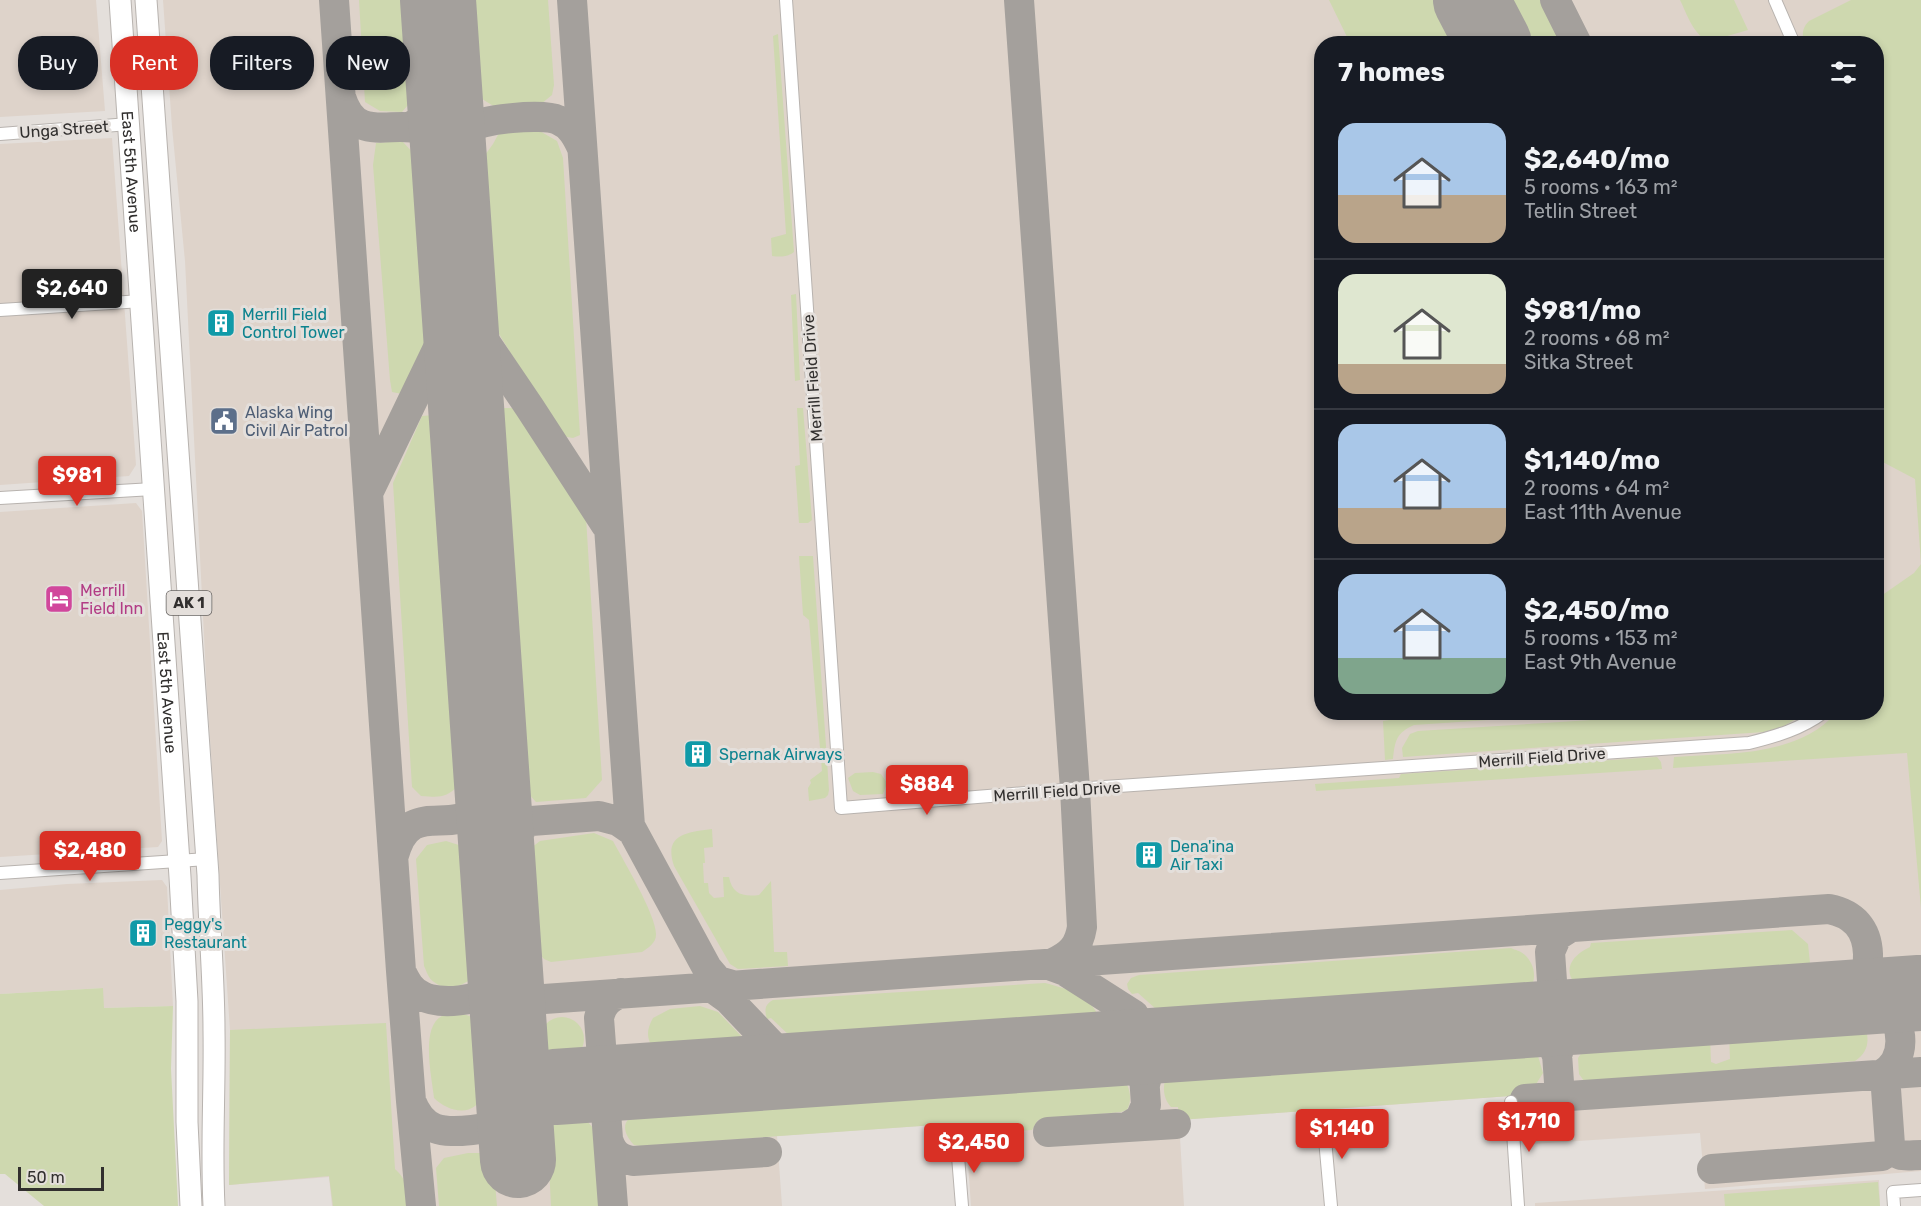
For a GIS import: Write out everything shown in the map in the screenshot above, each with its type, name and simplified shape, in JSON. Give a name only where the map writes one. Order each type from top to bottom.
[{"type":"highway","name":"East 5th Avenue","points":[[120,0],[179,860],[187,1001],[187,1122],[191,1206]]},
{"type":"highway","name":"East 5th Avenue","points":[[146,0],[207,858],[214,1031],[212,1161],[214,1206]]},
{"type":"street","name":"Merrill Field Drive","points":[[786,0],[841,808],[1087,788],[1749,743],[1782,735],[1812,720]]},
{"type":"street","points":[[1775,0],[1791,36]]},
{"type":"street","name":"Unga Street","points":[[0,134],[129,124]]},
{"type":"street","points":[[0,310],[142,301]]},
{"type":"street","points":[[0,498],[153,489]]},
{"type":"street","points":[[0,873],[207,858]]},
{"type":"street","points":[[1511,1102],[1518,1206]]},
{"type":"street","points":[[1323,1117],[1331,1206]]},
{"type":"street","points":[[957,1144],[962,1206]]},
{"type":"street","points":[[1894,1206],[1893,1192],[1921,1190]]},
{"type":"shaded area","points":[[0,0],[96,0],[105,111],[0,117]]},
{"type":"shaded area","points":[[163,0],[1921,0],[1921,1171],[1705,1189],[1700,1133],[1532,1144],[1524,1095],[1179,1120],[1184,1206],[971,1206],[966,1134],[940,1136],[935,1125],[777,1136],[782,1206],[332,1206],[329,1177],[229,1185],[230,1030],[207,695],[185,261],[169,90],[198,90],[198,36],[166,36]]},
{"type":"shaded area","points":[[112,138],[136,465],[129,476],[0,485],[0,144]]},
{"type":"shaded area","points":[[136,503],[142,511],[162,841],[158,847],[0,857],[0,512]]},
{"type":"shaded area","points":[[162,880],[167,887],[173,1006],[103,1008],[103,988],[0,994],[0,890],[67,884]]},
{"type":"shaded area","points":[[1879,1180],[1880,1206],[1535,1206],[1535,1203]]},
{"type":"green space","points":[[359,0],[407,0],[409,36],[361,36]]},
{"type":"green space","points":[[472,0],[548,0],[554,85],[552,95],[541,104],[495,107],[479,97]]},
{"type":"green space","points":[[1329,0],[1440,0],[1460,36],[1347,36]]},
{"type":"green space","points":[[1497,0],[1540,0],[1559,36],[1516,36]]},
{"type":"green space","points":[[1680,0],[1734,0],[1748,30],[1727,36],[1701,36]]},
{"type":"green space","points":[[1851,0],[1921,0],[1921,564],[1915,479],[1884,463],[1884,36],[1803,36],[1809,21]]},
{"type":"green space","points":[[778,34],[794,252],[789,255],[772,256],[771,238],[786,234],[773,36]]},
{"type":"green space","points":[[410,50],[413,99],[402,112],[380,111],[365,102],[364,90],[410,90]]},
{"type":"green space","points":[[538,130],[557,141],[563,158],[580,435],[573,438],[561,436],[493,324],[485,155],[499,133]]},
{"type":"green space","points":[[402,141],[417,157],[429,334],[402,394],[392,392],[390,380],[373,165],[376,143]]},
{"type":"green space","points":[[796,294],[800,380],[795,381],[791,295]]},
{"type":"green space","points":[[504,408],[512,408],[577,498],[586,517],[602,780],[586,798],[536,802],[526,791],[502,415]]},
{"type":"green space","points":[[797,408],[803,408],[812,520],[808,523],[799,523],[795,466],[800,465]]},
{"type":"green space","points":[[434,415],[459,785],[446,795],[433,797],[421,796],[412,787],[393,483],[422,416]]},
{"type":"green space","points":[[799,556],[813,556],[829,790],[825,798],[809,801],[810,780],[822,771],[809,620],[803,615]]},
{"type":"green space","points":[[1921,564],[1921,908],[1907,753],[1673,768],[1674,757],[1739,753],[1782,745],[1802,738],[1828,720],[1884,720],[1884,594],[1914,573]]},
{"type":"green space","points":[[1488,720],[1414,725],[1403,731],[1398,738],[1393,759],[1385,760],[1383,721]]},
{"type":"green space","points":[[1592,720],[1794,720],[1784,726],[1764,732],[1403,757],[1402,748],[1410,734],[1418,731]]},
{"type":"green space","points":[[1657,757],[1662,769],[1316,791],[1315,784],[1399,778],[1401,774]]},
{"type":"green space","points":[[855,773],[881,774],[887,783],[883,794],[860,795],[853,791],[848,778]]},
{"type":"green space","points":[[712,829],[713,847],[704,848],[705,863],[703,863],[704,883],[708,883],[709,893],[714,898],[724,897],[723,877],[729,877],[736,891],[743,895],[759,895],[771,881],[774,952],[787,952],[788,966],[738,969],[730,964],[674,866],[671,855],[675,841],[687,834]]},
{"type":"green space","points":[[594,833],[613,841],[651,915],[656,938],[642,952],[551,962],[544,959],[538,952],[531,848],[540,841]]},
{"type":"green space","points":[[446,841],[462,846],[468,853],[477,972],[469,981],[451,987],[434,982],[424,966],[416,859],[427,845]]},
{"type":"green space","points":[[1792,930],[1808,944],[1810,963],[1801,975],[1789,978],[1588,993],[1580,988],[1570,976],[1571,963],[1575,957],[1590,947],[1591,943]]},
{"type":"green space","points":[[1511,948],[1525,955],[1533,967],[1534,974],[1532,986],[1523,996],[1516,999],[1184,1019],[1156,1009],[1138,993],[1132,994],[1127,984],[1131,978],[1139,975]]},
{"type":"green space","points":[[1045,983],[1071,991],[1086,1000],[1097,1012],[1100,1021],[1084,1028],[811,1043],[791,1037],[771,1018],[767,1019],[766,1013],[767,1005],[773,1000]]},
{"type":"green space","points":[[103,988],[104,1008],[173,1006],[171,1069],[178,1206],[44,1206],[5,1174],[0,1174],[0,994]]},
{"type":"green space","points":[[700,1006],[718,1012],[746,1041],[744,1047],[677,1054],[655,1050],[648,1035],[653,1018],[670,1009]]},
{"type":"green space","points":[[461,1013],[479,1022],[485,1094],[470,1109],[454,1110],[434,1098],[429,1042],[435,1022],[442,1016]]},
{"type":"green space","points":[[562,1017],[577,1024],[584,1039],[577,1054],[562,1061],[547,1054],[540,1039],[547,1024]]},
{"type":"green space","points":[[386,1023],[395,1169],[405,1181],[408,1206],[333,1206],[329,1176],[229,1185],[230,1030]]},
{"type":"green space","points":[[1859,1025],[1865,1027],[1867,1041],[1863,1054],[1855,1061],[1584,1081],[1579,1074],[1578,1058],[1585,1048],[1595,1042],[1706,1034],[1710,1036],[1711,1062],[1716,1064],[1730,1059],[1729,1034]]},
{"type":"green space","points":[[1518,1047],[1538,1056],[1543,1073],[1533,1089],[1524,1090],[1524,1095],[1179,1120],[1178,1107],[1171,1107],[1164,1091],[1169,1074],[1180,1074],[1186,1071]]},
{"type":"green space","points":[[1114,1075],[1123,1080],[1129,1089],[1130,1100],[1127,1110],[1038,1120],[1032,1130],[940,1136],[935,1125],[641,1146],[634,1145],[625,1130],[628,1119],[633,1115],[655,1108]]},
{"type":"green space","points":[[571,1115],[587,1121],[593,1128],[600,1206],[551,1206],[547,1126],[557,1118]]},
{"type":"green space","points":[[468,1153],[484,1153],[493,1160],[497,1206],[439,1206],[436,1168],[444,1158]]},
{"type":"green space","points":[[1878,1182],[1880,1206],[1725,1206],[1724,1194]]},
{"type":"taxiway","points":[[334,0],[401,971],[421,1206]]},
{"type":"taxiway","points":[[572,0],[630,826],[707,968],[718,981],[732,985]]},
{"type":"taxiway","points":[[1019,0],[1075,789],[1082,927],[1079,940],[1073,949],[1065,957],[1053,963]]},
{"type":"taxiway","points":[[1555,0],[1573,36]]},
{"type":"taxiway","points":[[409,127],[430,115],[434,110],[438,104],[444,80]]},
{"type":"taxiway","points":[[341,97],[350,116],[363,125],[377,128],[409,127],[424,131],[438,141],[449,162]]},
{"type":"taxiway","points":[[449,162],[457,140],[466,129],[484,122],[512,118],[539,117],[563,122],[576,136],[582,148]]},
{"type":"taxiway","points":[[458,283],[464,306],[473,324],[606,525]]},
{"type":"taxiway","points":[[370,489],[450,323],[457,286]]},
{"type":"taxiway","points":[[394,855],[401,838],[410,828],[419,823],[454,820],[466,816],[478,809],[492,784]]},
{"type":"taxiway","points":[[497,854],[510,833],[531,821],[599,816],[618,821],[631,830]]},
{"type":"taxiway","points":[[509,1030],[514,1018],[522,1009],[544,999],[1829,909],[1846,915],[1858,924],[1867,945],[1868,963],[1864,977],[1853,990],[1839,999]]},
{"type":"taxiway","points":[[1560,1097],[1550,952],[1557,936],[1571,927]]},
{"type":"taxiway","points":[[401,971],[409,986],[429,999],[449,1001],[470,999],[480,996],[494,986],[505,960]]},
{"type":"taxiway","points":[[1046,964],[1065,971],[1134,1015],[1141,1029],[1146,1105],[1140,1119],[1127,1127]]},
{"type":"taxiway","points":[[710,986],[728,999],[788,1062],[812,1070]]},
{"type":"taxiway","points":[[613,1206],[599,1018],[606,1002],[621,993]]},
{"type":"taxiway","points":[[1860,997],[1883,1005],[1891,1013],[1899,1031],[1900,1042],[1896,1061],[1881,1075]]},
{"type":"taxiway","points":[[1557,1056],[1568,1032],[1580,1023],[1606,1015]]},
{"type":"taxiway","points":[[1512,1022],[1534,1028],[1546,1036],[1557,1056]]},
{"type":"taxiway","points":[[1145,1085],[1151,1066],[1163,1054],[1170,1050],[1199,1044]]},
{"type":"taxiway","points":[[1090,1050],[1125,1057],[1137,1067],[1145,1085]]},
{"type":"taxiway","points":[[1525,1099],[1921,1072]]},
{"type":"taxiway","points":[[1712,1169],[1882,1156],[1888,1151],[1890,1145],[1885,1075]]},
{"type":"taxiway","points":[[411,1101],[421,1119],[428,1125],[452,1131],[476,1130],[492,1125],[502,1118],[508,1107],[513,1087]]},
{"type":"taxiway","points":[[1048,1132],[1176,1124]]},
{"type":"taxiway","points":[[608,1139],[617,1154],[633,1161],[767,1152]]},
{"type":"taxiway","points":[[1890,1145],[1899,1154],[1921,1155]]},
{"type":"runway","points":[[438,0],[518,1160]]},
{"type":"runway","points":[[1471,0],[1490,36]]},
{"type":"runway","points":[[555,1087],[1919,993]]},
{"type":"place","name":"Merrill Field Control Tower","points":[[221,323]]},
{"type":"place","name":"Alaska Wing Civil Air Patrol","points":[[224,421]]},
{"type":"place","name":"Merrill Field Inn","points":[[59,599]]},
{"type":"place","name":"Spernak Airways","points":[[698,754]]},
{"type":"place","name":"Dena'ina Air Taxi","points":[[1149,855]]},
{"type":"place","name":"Peggy's Restaurant","points":[[143,933]]}]
